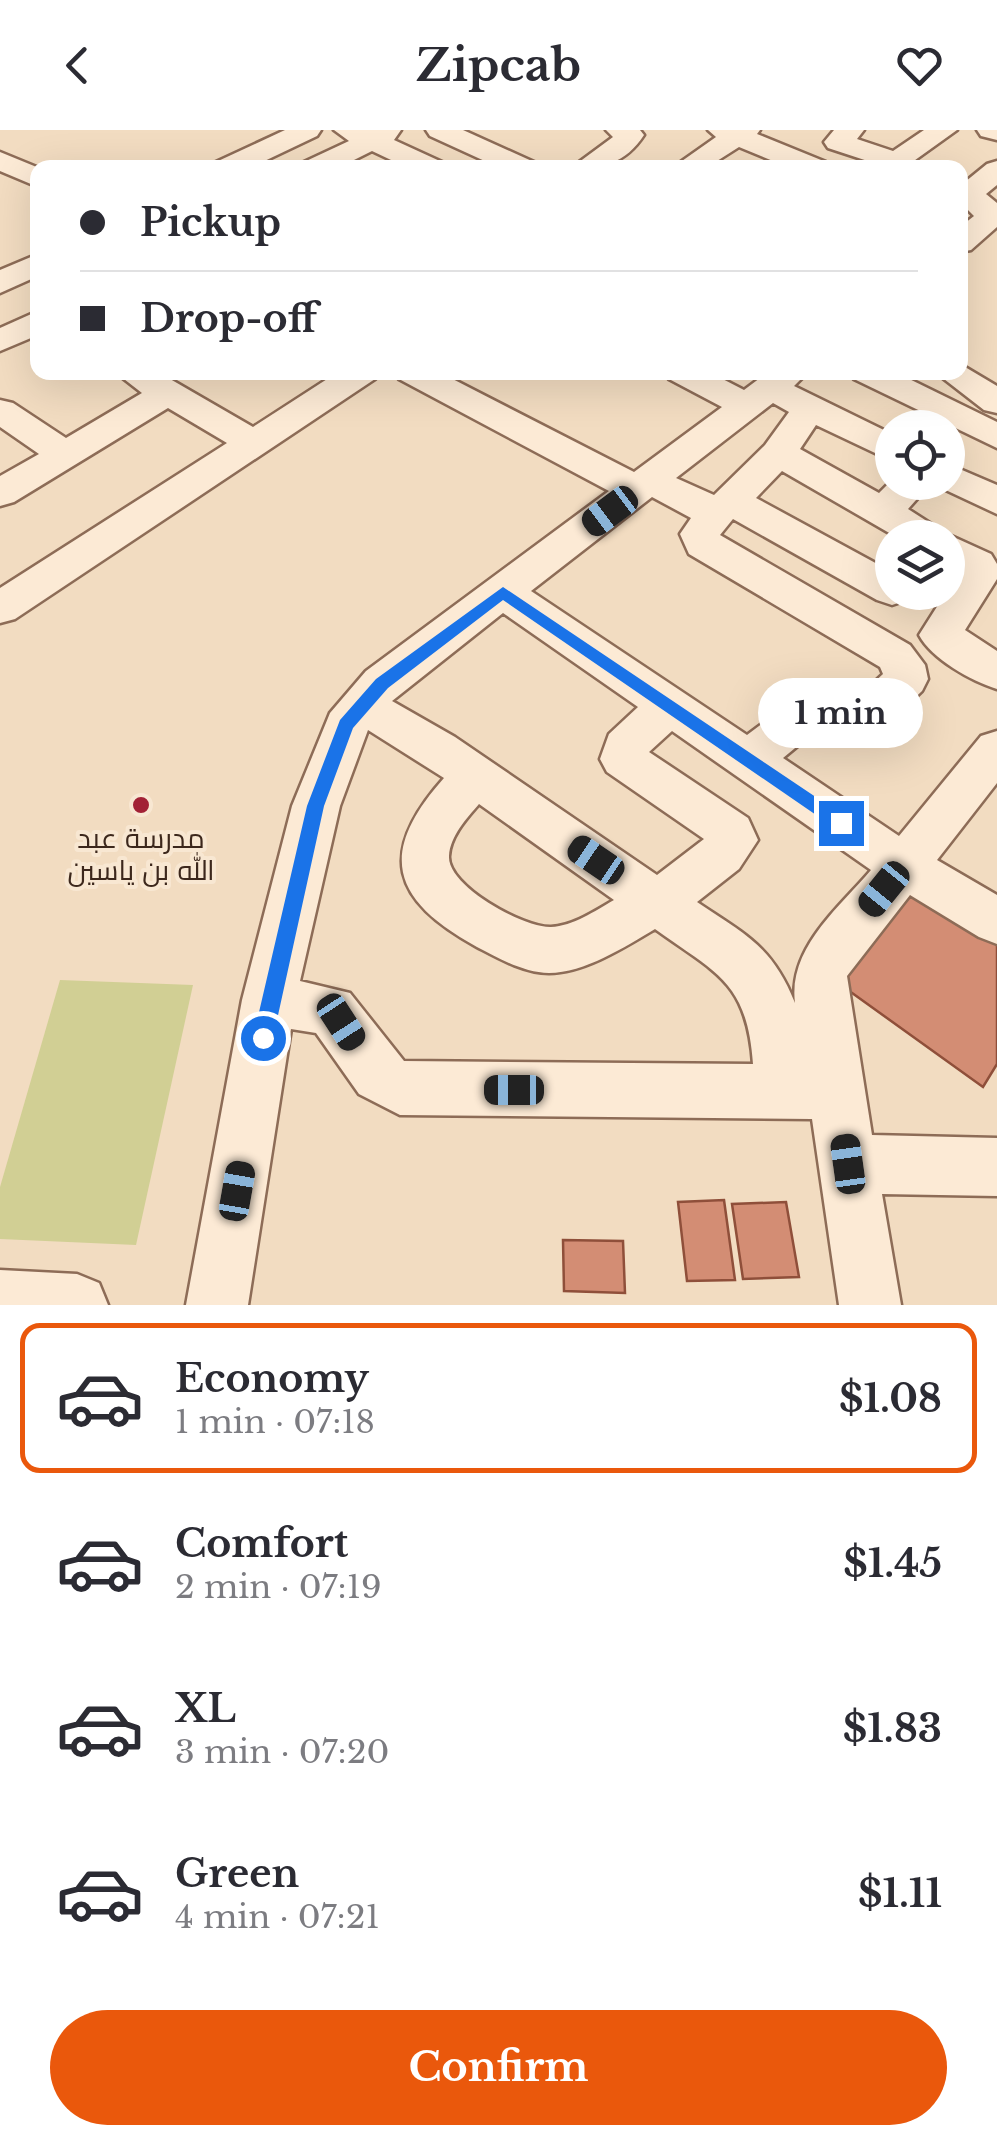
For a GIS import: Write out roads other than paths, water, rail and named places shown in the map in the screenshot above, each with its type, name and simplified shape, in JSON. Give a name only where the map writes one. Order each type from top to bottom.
[{"type":"street","points":[[246,160],[307,130]]},
{"type":"street","points":[[440,130],[506,160]]},
{"type":"street","points":[[598,160],[626,142],[630,136],[620,130]]},
{"type":"street","points":[[850,130],[838,142],[893,160]]},
{"type":"street","points":[[898,160],[944,130]]},
{"type":"street","points":[[697,160],[735,132],[798,160]]},
{"type":"street","points":[[332,160],[371,133],[418,160]]},
{"type":"street","points":[[0,160],[30,174]]},
{"type":"street","points":[[977,225],[968,194],[997,170]]},
{"type":"street","points":[[0,283],[30,267]]},
{"type":"street","points":[[0,306],[30,316]]},
{"type":"street","points":[[0,341],[30,322]]},
{"type":"street","points":[[968,362],[978,364],[997,379]]},
{"type":"street","points":[[0,493],[65,454],[154,380],[252,443]]},
{"type":"street","points":[[0,608],[350,380]]},
{"type":"street","points":[[427,380],[643,485],[703,508],[725,507],[875,581]]},
{"type":"street","points":[[717,380],[780,394],[875,440]]},
{"type":"street","points":[[882,380],[997,436]]},
{"type":"street","points":[[964,380],[997,402]]},
{"type":"street","points":[[217,1305],[269,1000],[316,806],[346,725],[382,683],[643,485],[780,394]]},
{"type":"street","points":[[748,760],[795,723],[868,715],[906,679],[903,664],[894,656],[702,544],[700,534],[778,453],[780,394]]},
{"type":"street","points":[[906,410],[916,397]]},
{"type":"street","points":[[0,412],[65,454]]},
{"type":"street","points":[[778,453],[899,520]]},
{"type":"street","points":[[965,485],[997,501]]},
{"type":"street","points":[[884,511],[895,500]]},
{"type":"street","points":[[965,558],[980,568],[965,596]]},
{"type":"street","points":[[503,592],[903,866],[997,921]]},
{"type":"street","points":[[930,610],[948,620]]},
{"type":"street","points":[[955,610],[940,632],[945,641],[997,673]]},
{"type":"street","points":[[361,704],[438,750],[745,964],[760,980],[810,1092],[848,1164],[870,1305]]},
{"type":"street","points":[[474,777],[443,811],[425,860],[428,884],[448,906],[524,945],[556,950],[592,937],[657,902],[734,840],[731,832],[624,759],[626,747],[669,706]]},
{"type":"street","points":[[810,1092],[821,969],[997,748]]},
{"type":"street","points":[[269,1000],[330,1011],[374,1072],[386,1084],[400,1088],[810,1092]]},
{"type":"street","points":[[848,1164],[997,1167]]},
{"type":"street","points":[[0,1301],[77,1305]]},
{"type":"place","name":"مدرسة عبد الله بن ياسين","points":[[141,805]]}]
